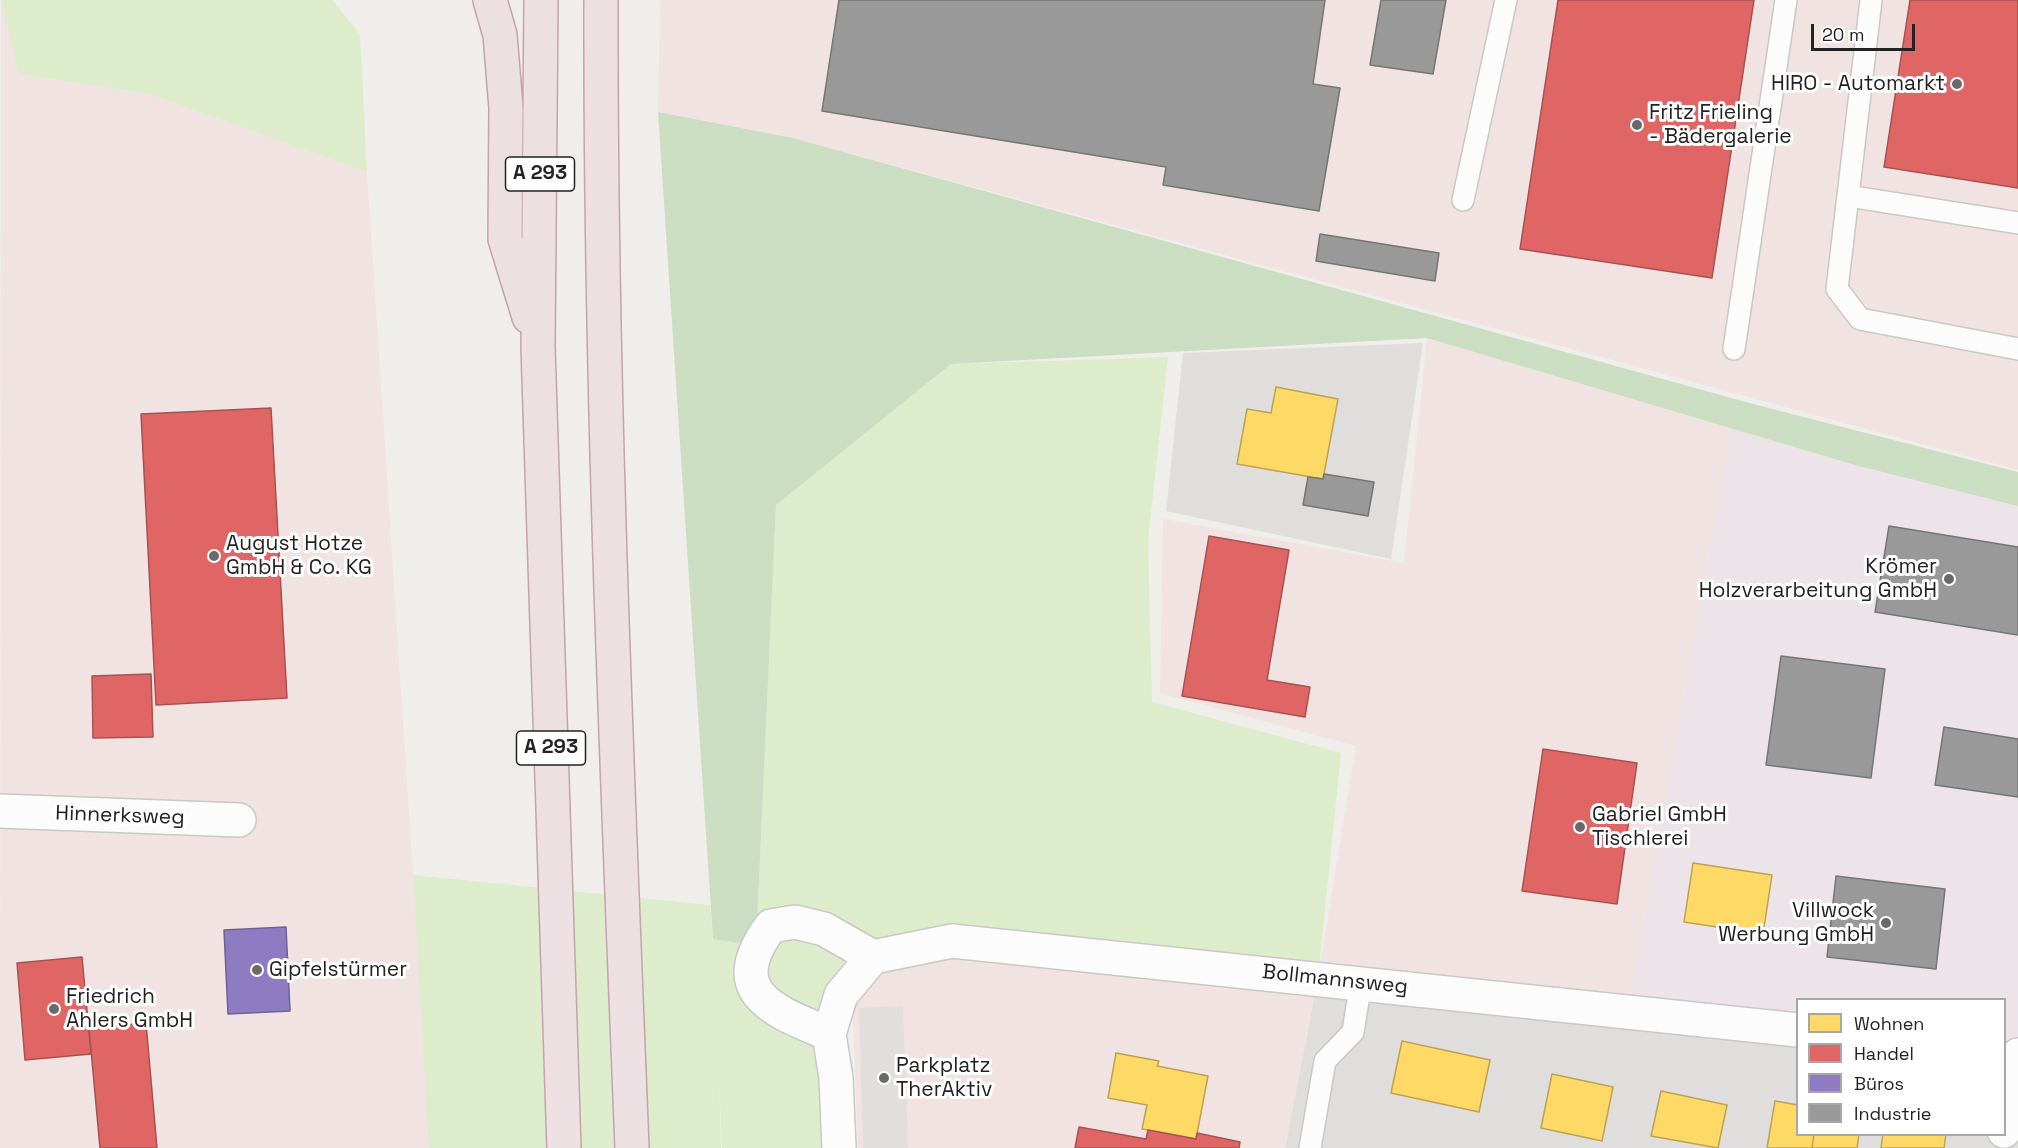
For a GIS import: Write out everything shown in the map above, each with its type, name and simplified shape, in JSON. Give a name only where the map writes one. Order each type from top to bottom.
[{"type":"highway","points":[[490,0],[500,35],[506,108],[505,239],[538,347]]},
{"type":"highway","name":"A 293","points":[[541,0],[538,347],[564,1148]]},
{"type":"highway","name":"A 293","points":[[601,0],[600,197],[611,605],[632,1148]]},
{"type":"street","name":"Hinnerksweg","points":[[0,811],[239,820]]},
{"type":"street","points":[[829,1034],[789,1017],[760,1000],[750,974],[756,946],[771,926],[795,922],[824,929],[873,957],[841,995],[829,1034],[836,1078],[838,1148]]},
{"type":"street","name":"Bollmannsweg","points":[[873,957],[952,941],[1361,982],[1796,1030]]},
{"type":"street","points":[[2006,1122],[2018,1054]]},
{"type":"lane","points":[[1463,200],[1506,0]]},
{"type":"lane","points":[[1734,350],[1786,0]]},
{"type":"lane","points":[[1871,0],[1837,289],[1860,319],[2018,350]]},
{"type":"lane","points":[[1848,196],[2018,223]]},
{"type":"lane","points":[[1310,1148],[1325,1061],[1353,1032],[1361,982]]},
{"type":"shaded area","points":[[1,0],[20,74],[149,94],[367,172],[431,1148],[0,1148]]},
{"type":"shaded area","points":[[660,0],[2018,0],[2018,470],[793,138],[658,112]]},
{"type":"shaded area","points":[[1427,338],[1731,428],[1627,1012],[1318,978],[1356,746],[1160,693],[1163,519],[1404,563]]},
{"type":"shaded area","points":[[1423,343],[1391,559],[1166,511],[1183,353]]},
{"type":"shaded area","points":[[1731,428],[2018,504],[2018,1053],[2006,1051],[2006,998],[1796,998],[1796,1030],[1627,1012]]},
{"type":"shaded area","points":[[952,941],[1318,978],[1285,1148],[858,1148],[853,1012],[861,992],[884,962]]},
{"type":"shaded area","points":[[1318,978],[1796,1030],[1796,1136],[2006,1136],[2006,1122],[2018,1053],[2018,1148],[1285,1148]]},
{"type":"shaded area","name":"Parkplatz TherAktiv","points":[[903,1006],[908,1148],[863,1148],[859,1008]]},
{"type":"green space","points":[[1,0],[332,0],[360,34],[367,172],[149,94],[19,74]]},
{"type":"green space","points":[[658,112],[793,138],[1753,404],[2018,472],[2018,506],[1855,465],[1427,338],[951,364],[776,505],[756,946],[713,939]]},
{"type":"green space","points":[[1168,357],[1148,541],[1152,702],[1341,753],[1318,978],[904,949],[841,995],[828,1148],[722,1148],[719,1072],[721,1148],[429,1148],[413,875],[710,905],[713,939],[756,946],[776,505],[951,364]]},
{"type":"building: Wohnen","points":[[1276,387],[1338,399],[1323,479],[1237,464],[1247,409],[1271,413]]},
{"type":"building: Wohnen","points":[[1693,863],[1772,875],[1763,934],[1684,922]]},
{"type":"building: Wohnen","points":[[1402,1041],[1490,1060],[1479,1112],[1391,1093]]},
{"type":"building: Wohnen","points":[[1116,1053],[1159,1061],[1157,1066],[1208,1076],[1196,1139],[1142,1129],[1147,1105],[1108,1098]]},
{"type":"building: Wohnen","points":[[1552,1074],[1613,1087],[1602,1141],[1541,1128]]},
{"type":"building: Wohnen","points":[[1661,1091],[1727,1105],[1718,1148],[1651,1136]]},
{"type":"building: Wohnen","points":[[1775,1101],[1796,1105],[1796,1136],[1814,1136],[1812,1148],[1767,1148]]},
{"type":"building: Wohnen","points":[[1814,1136],[1859,1136],[1857,1148],[1812,1148]]},
{"type":"building: Wohnen","points":[[1883,1136],[1946,1136],[1944,1148],[1881,1148]]},
{"type":"building: Handel","name":"Fritz Frieling - Bädergalerie","points":[[1558,0],[1754,0],[1712,278],[1520,249]]},
{"type":"building: Handel","name":"HIRO - Automarkt","points":[[1910,0],[2018,0],[2018,188],[1884,167]]},
{"type":"building: Handel","name":"August Hotze GmbH & Co. KG","points":[[271,408],[287,698],[156,705],[141,414]]},
{"type":"building: Handel","points":[[1209,536],[1289,550],[1267,680],[1310,687],[1305,717],[1182,696]]},
{"type":"building: Handel","points":[[151,674],[153,737],[93,738],[92,676]]},
{"type":"building: Handel","name":"Gabriel GmbH Tischlerei","points":[[1543,749],[1637,763],[1617,904],[1522,891]]},
{"type":"building: Handel","name":"Friedrich Ahlers GmbH","points":[[82,957],[91,1054],[25,1060],[17,963]]},
{"type":"building: Handel","points":[[146,1023],[157,1148],[100,1148],[89,1028]]},
{"type":"building: Handel","points":[[1079,1127],[1146,1139],[1148,1130],[1196,1139],[1197,1133],[1240,1142],[1239,1148],[1075,1148]]},
{"type":"building: Büros","name":"Gipfelstürmer","points":[[286,927],[290,1011],[228,1014],[224,930]]},
{"type":"building: Industrie","points":[[839,0],[1325,0],[1313,84],[1340,88],[1319,211],[1163,185],[1166,167],[822,111]]},
{"type":"building: Industrie","points":[[1381,0],[1446,0],[1433,74],[1370,65]]},
{"type":"building: Industrie","points":[[1320,234],[1439,253],[1435,281],[1316,261]]},
{"type":"building: Industrie","points":[[1324,474],[1374,482],[1368,516],[1303,505],[1308,477],[1323,479]]},
{"type":"building: Industrie","name":"Krömer Holzverarbeitung GmbH","points":[[1889,526],[2018,547],[2018,635],[1875,612]]},
{"type":"building: Industrie","points":[[1781,656],[1885,669],[1871,778],[1766,765]]},
{"type":"building: Industrie","points":[[1944,727],[2018,739],[2018,797],[1935,785]]},
{"type":"building: Industrie","name":"Villwock Werbung GmbH","points":[[1836,876],[1945,889],[1936,969],[1827,957]]},
{"type":"place","name":"HIRO - Automarkt","points":[[1957,84]]},
{"type":"place","name":"Fritz Frieling - Bädergalerie","points":[[1637,125]]},
{"type":"place","name":"August Hotze GmbH & Co. KG","points":[[214,556]]},
{"type":"place","name":"Krömer Holzverarbeitung GmbH","points":[[1949,579]]},
{"type":"place","name":"Gabriel GmbH Tischlerei","points":[[1580,827]]},
{"type":"place","name":"Villwock Werbung GmbH","points":[[1886,923]]},
{"type":"place","name":"Gipfelstürmer","points":[[257,970]]},
{"type":"place","name":"Friedrich Ahlers GmbH","points":[[54,1009]]},
{"type":"place","name":"Parkplatz TherAktiv","points":[[884,1078]]}]
